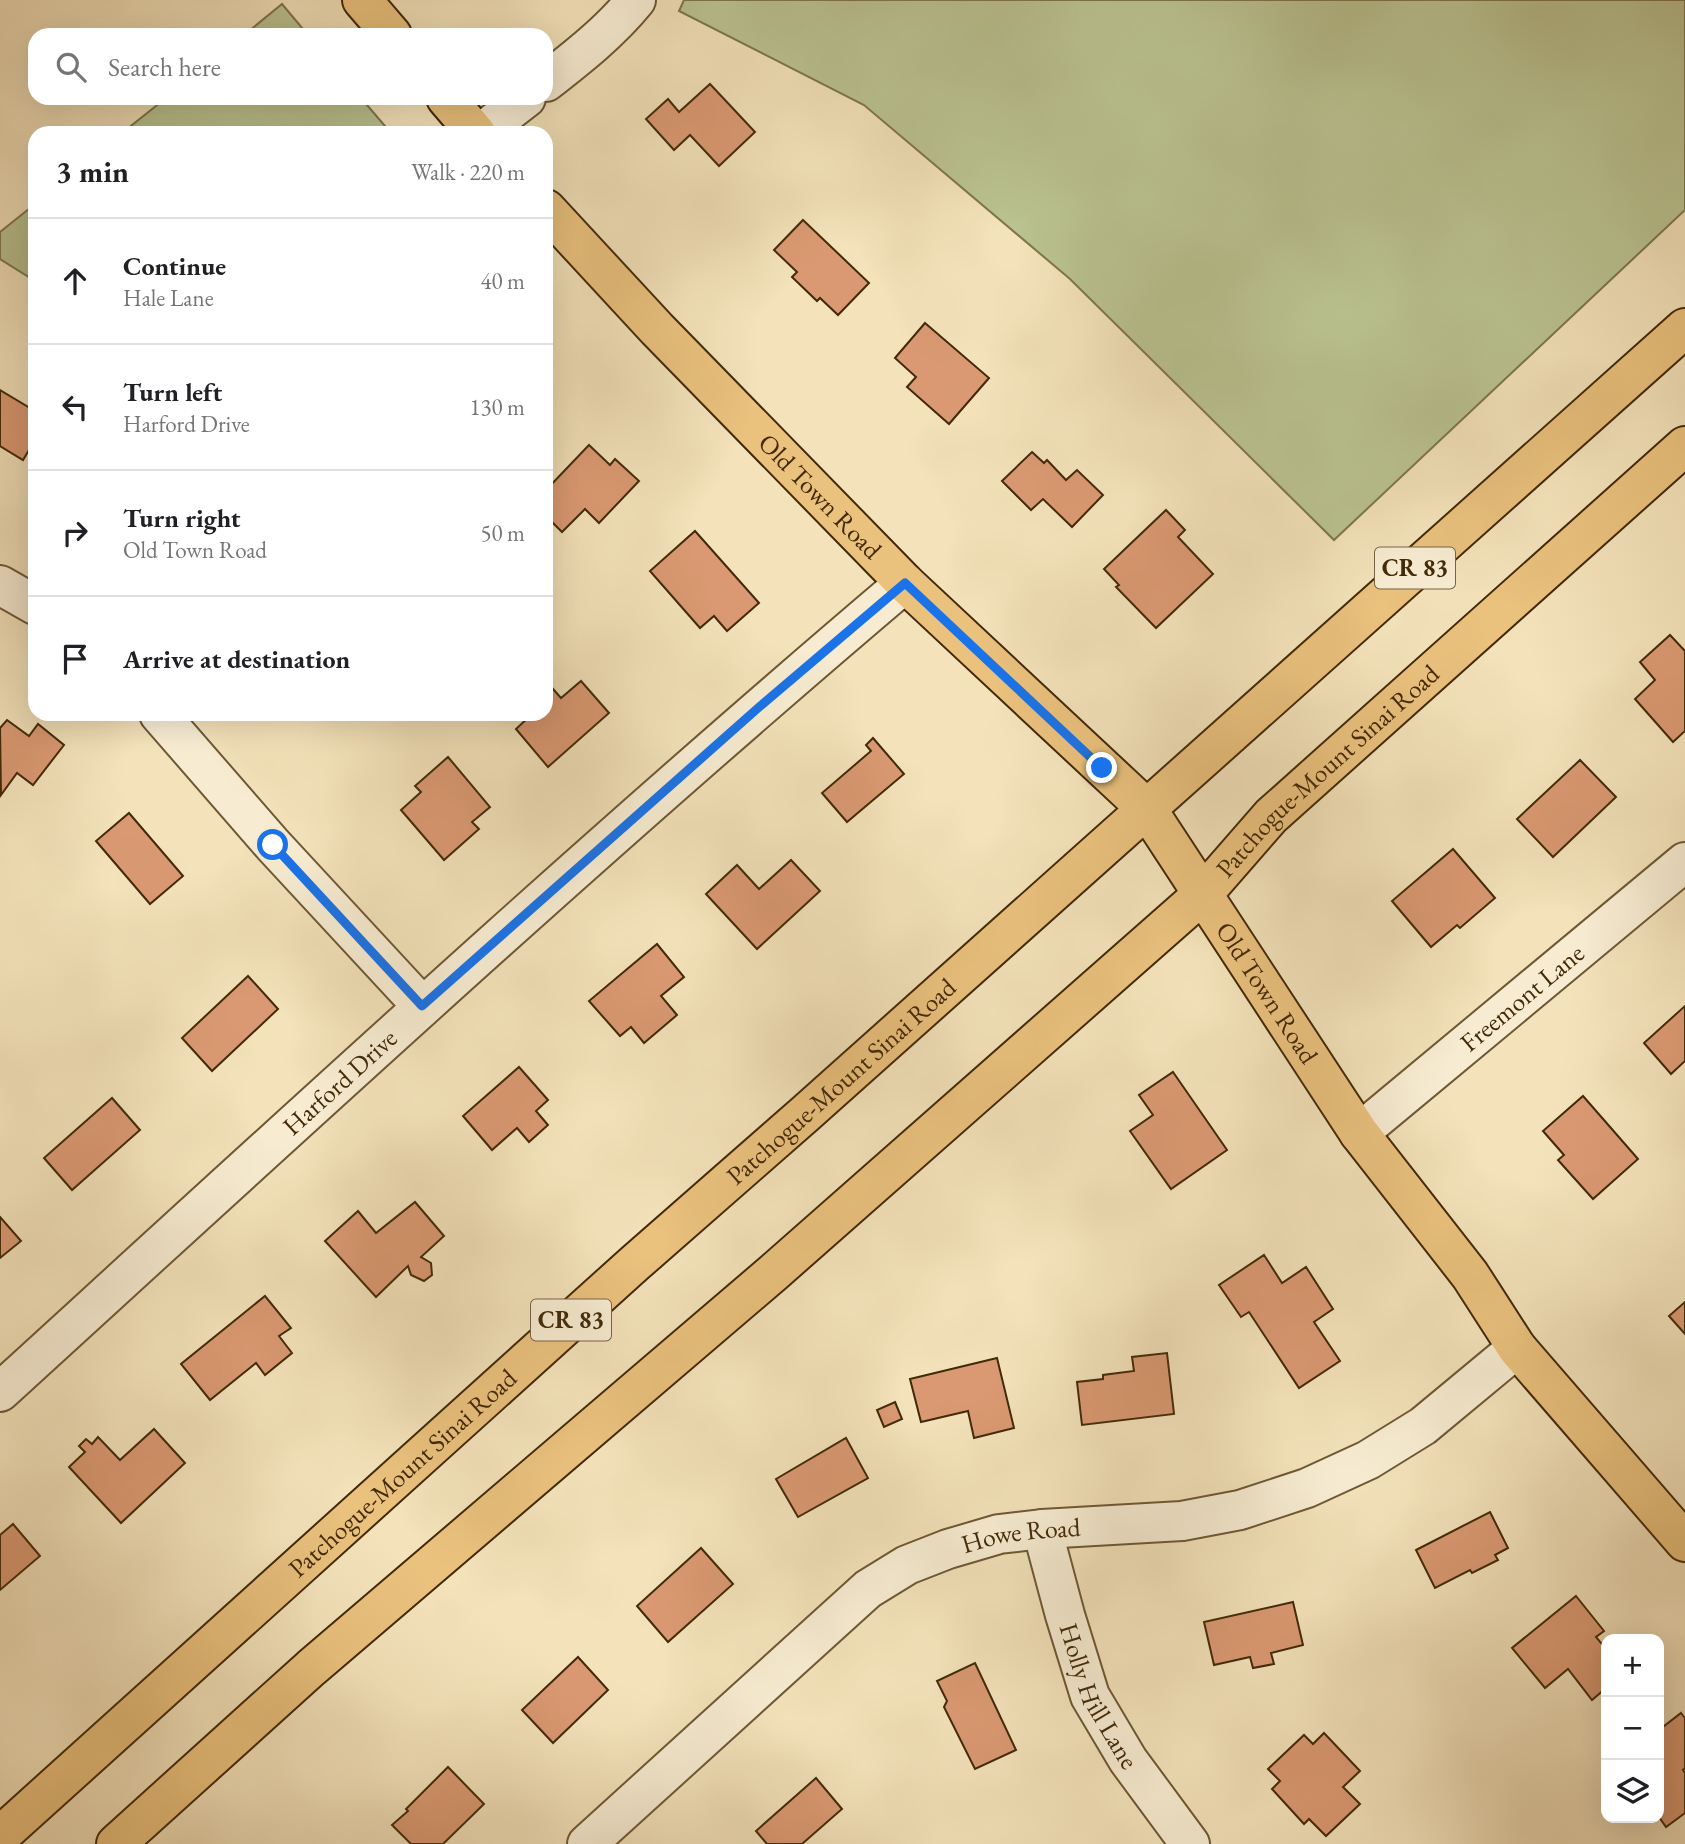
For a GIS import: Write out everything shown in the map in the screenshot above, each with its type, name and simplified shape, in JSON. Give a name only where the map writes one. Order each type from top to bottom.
[{"type":"main road","points":[[362,0],[386,28]]},
{"type":"main road","points":[[452,105],[470,126]]},
{"type":"main road","name":"Old Town Road","points":[[553,217],[657,330],[905,583],[1147,809],[1359,1133],[1470,1275],[1517,1348],[1685,1542]]},
{"type":"main road","name":"Patchogue-Mount Sinai Road","points":[[0,1836],[635,1263],[1685,328]]},
{"type":"main road","name":"Patchogue-Mount Sinai Road","points":[[116,1844],[311,1668],[773,1273],[1203,894],[1271,816],[1685,446]]},
{"type":"street","points":[[553,77],[620,20],[636,0]]},
{"type":"street","points":[[490,126],[517,105]]},
{"type":"street","name":"Harford Drive","points":[[0,1392],[422,1006],[758,708],[905,583]]},
{"type":"street","points":[[0,585],[28,601]]},
{"type":"street","points":[[165,721],[273,845],[422,1006]]},
{"type":"street","name":"Freemont Lane","points":[[1359,1133],[1685,862]]},
{"type":"street","name":"Howe Road","points":[[587,1844],[868,1589],[906,1565],[947,1549],[999,1534],[1182,1521],[1240,1510],[1307,1488],[1368,1460],[1423,1426],[1517,1348]]},
{"type":"street","name":"Holly Hill Lane","points":[[1042,1529],[1090,1696],[1128,1760],[1190,1844]]},
{"type":"green space","points":[[684,0],[1685,0],[1685,210],[1334,540],[1070,279],[864,105],[679,11]]},
{"type":"green space","points":[[282,4],[302,28],[253,28]]},
{"type":"green space","points":[[157,105],[367,105],[385,126],[131,126]]},
{"type":"green space","points":[[28,210],[28,277],[0,259],[0,232]]},
{"type":"building","points":[[710,84],[755,132],[719,166],[690,135],[674,150],[646,119],[668,99],[679,112]]},
{"type":"building","points":[[803,220],[869,283],[838,315],[820,298],[817,301],[792,277],[797,272],[774,250]]},
{"type":"building","points":[[925,323],[989,378],[949,424],[907,387],[916,377],[895,358]]},
{"type":"building","points":[[0,390],[28,407],[28,452],[23,460],[0,446]]},
{"type":"building","points":[[589,445],[610,465],[615,459],[639,481],[599,523],[585,509],[562,532],[553,523],[553,483]]},
{"type":"building","points":[[1032,452],[1044,463],[1047,460],[1066,480],[1077,470],[1103,495],[1072,527],[1043,499],[1031,510],[1002,481]]},
{"type":"building","points":[[1166,510],[1185,530],[1178,537],[1213,574],[1156,628],[1116,587],[1119,585],[1104,569]]},
{"type":"building","points":[[695,531],[759,603],[727,631],[714,616],[700,628],[650,571]]},
{"type":"building","points":[[1670,635],[1685,651],[1685,731],[1673,742],[1635,699],[1655,680],[1640,662]]},
{"type":"building","points":[[581,681],[609,713],[548,767],[516,729],[525,721],[553,721],[553,689],[561,698]]},
{"type":"building","points":[[7,720],[29,736],[38,724],[64,745],[33,785],[17,773],[1,795],[0,728]]},
{"type":"building","points":[[873,738],[904,774],[847,822],[822,793],[871,751],[866,745]]},
{"type":"building","points":[[448,757],[490,807],[472,822],[479,829],[444,860],[401,810],[421,792],[415,786]]},
{"type":"building","points":[[1580,760],[1616,797],[1553,857],[1517,819]]},
{"type":"building","points":[[129,813],[183,876],[150,904],[96,841]]},
{"type":"building","points":[[1453,849],[1495,898],[1460,928],[1457,925],[1431,947],[1392,901]]},
{"type":"building","points":[[791,860],[820,891],[757,949],[706,894],[737,865],[759,889]]},
{"type":"building","points":[[657,944],[684,977],[661,996],[677,1015],[644,1043],[631,1027],[620,1036],[589,1001]]},
{"type":"building","points":[[248,976],[278,1009],[212,1071],[182,1038]]},
{"type":"building","points":[[1685,1006],[1685,1061],[1671,1074],[1644,1043]]},
{"type":"building","points":[[519,1067],[548,1100],[536,1111],[548,1125],[529,1142],[517,1128],[492,1150],[463,1116]]},
{"type":"building","points":[[1173,1072],[1227,1150],[1171,1189],[1130,1131],[1153,1115],[1139,1095]]},
{"type":"building","points":[[1583,1096],[1638,1159],[1593,1199],[1558,1160],[1564,1155],[1543,1131]]},
{"type":"building","points":[[112,1098],[140,1130],[72,1190],[44,1158]]},
{"type":"building","points":[[415,1202],[444,1236],[421,1257],[431,1263],[432,1275],[424,1281],[411,1275],[408,1266],[376,1297],[325,1241],[358,1211],[376,1233]]},
{"type":"building","points":[[0,1217],[21,1241],[0,1258]]},
{"type":"building","points":[[1264,1255],[1282,1283],[1306,1267],[1333,1309],[1314,1322],[1340,1361],[1299,1388],[1249,1312],[1241,1317],[1219,1285]]},
{"type":"building","points":[[265,1296],[291,1328],[279,1336],[292,1353],[265,1375],[256,1363],[210,1400],[181,1364]]},
{"type":"building","points":[[1685,1302],[1685,1334],[1669,1316]]},
{"type":"building","points":[[1167,1353],[1174,1414],[1082,1425],[1077,1382],[1134,1371],[1132,1357]]},
{"type":"building","points":[[997,1358],[1014,1428],[974,1438],[968,1411],[921,1422],[910,1379]]},
{"type":"building","points":[[895,1402],[902,1419],[884,1427],[877,1410]]},
{"type":"building","points":[[154,1429],[185,1463],[121,1523],[69,1467],[85,1452],[79,1446],[86,1439],[92,1444],[98,1437],[120,1460]]},
{"type":"building","points":[[846,1438],[868,1478],[798,1517],[776,1479]]},
{"type":"building","points":[[1490,1512],[1508,1548],[1495,1555],[1498,1560],[1472,1573],[1470,1570],[1435,1588],[1416,1550]]},
{"type":"building","points":[[13,1524],[40,1556],[0,1590],[0,1535]]},
{"type":"building","points":[[701,1548],[733,1584],[668,1642],[637,1606]]},
{"type":"building","points":[[1576,1596],[1604,1631],[1596,1637],[1601,1643],[1601,1692],[1592,1700],[1568,1669],[1545,1688],[1512,1648]]},
{"type":"building","points":[[1293,1602],[1303,1645],[1271,1653],[1274,1664],[1253,1668],[1250,1657],[1214,1665],[1204,1622]]},
{"type":"building","points":[[578,1657],[608,1690],[553,1743],[522,1710]]},
{"type":"building","points":[[975,1663],[1016,1750],[975,1769],[944,1707],[947,1701],[937,1681]]},
{"type":"building","points":[[1681,1713],[1685,1718],[1685,1813],[1666,1827],[1663,1823],[1664,1726]]},
{"type":"building","points":[[1324,1733],[1360,1771],[1343,1787],[1360,1804],[1326,1836],[1309,1819],[1304,1824],[1272,1789],[1280,1781],[1268,1769],[1304,1735],[1313,1744]]},
{"type":"building","points":[[448,1767],[484,1804],[443,1844],[411,1844],[392,1825]]},
{"type":"building","points":[[816,1778],[842,1809],[802,1844],[767,1844],[756,1831]]},
{"type":"route","points":[[273,845],[422,1006],[758,708],[905,583],[1102,768]]}]
